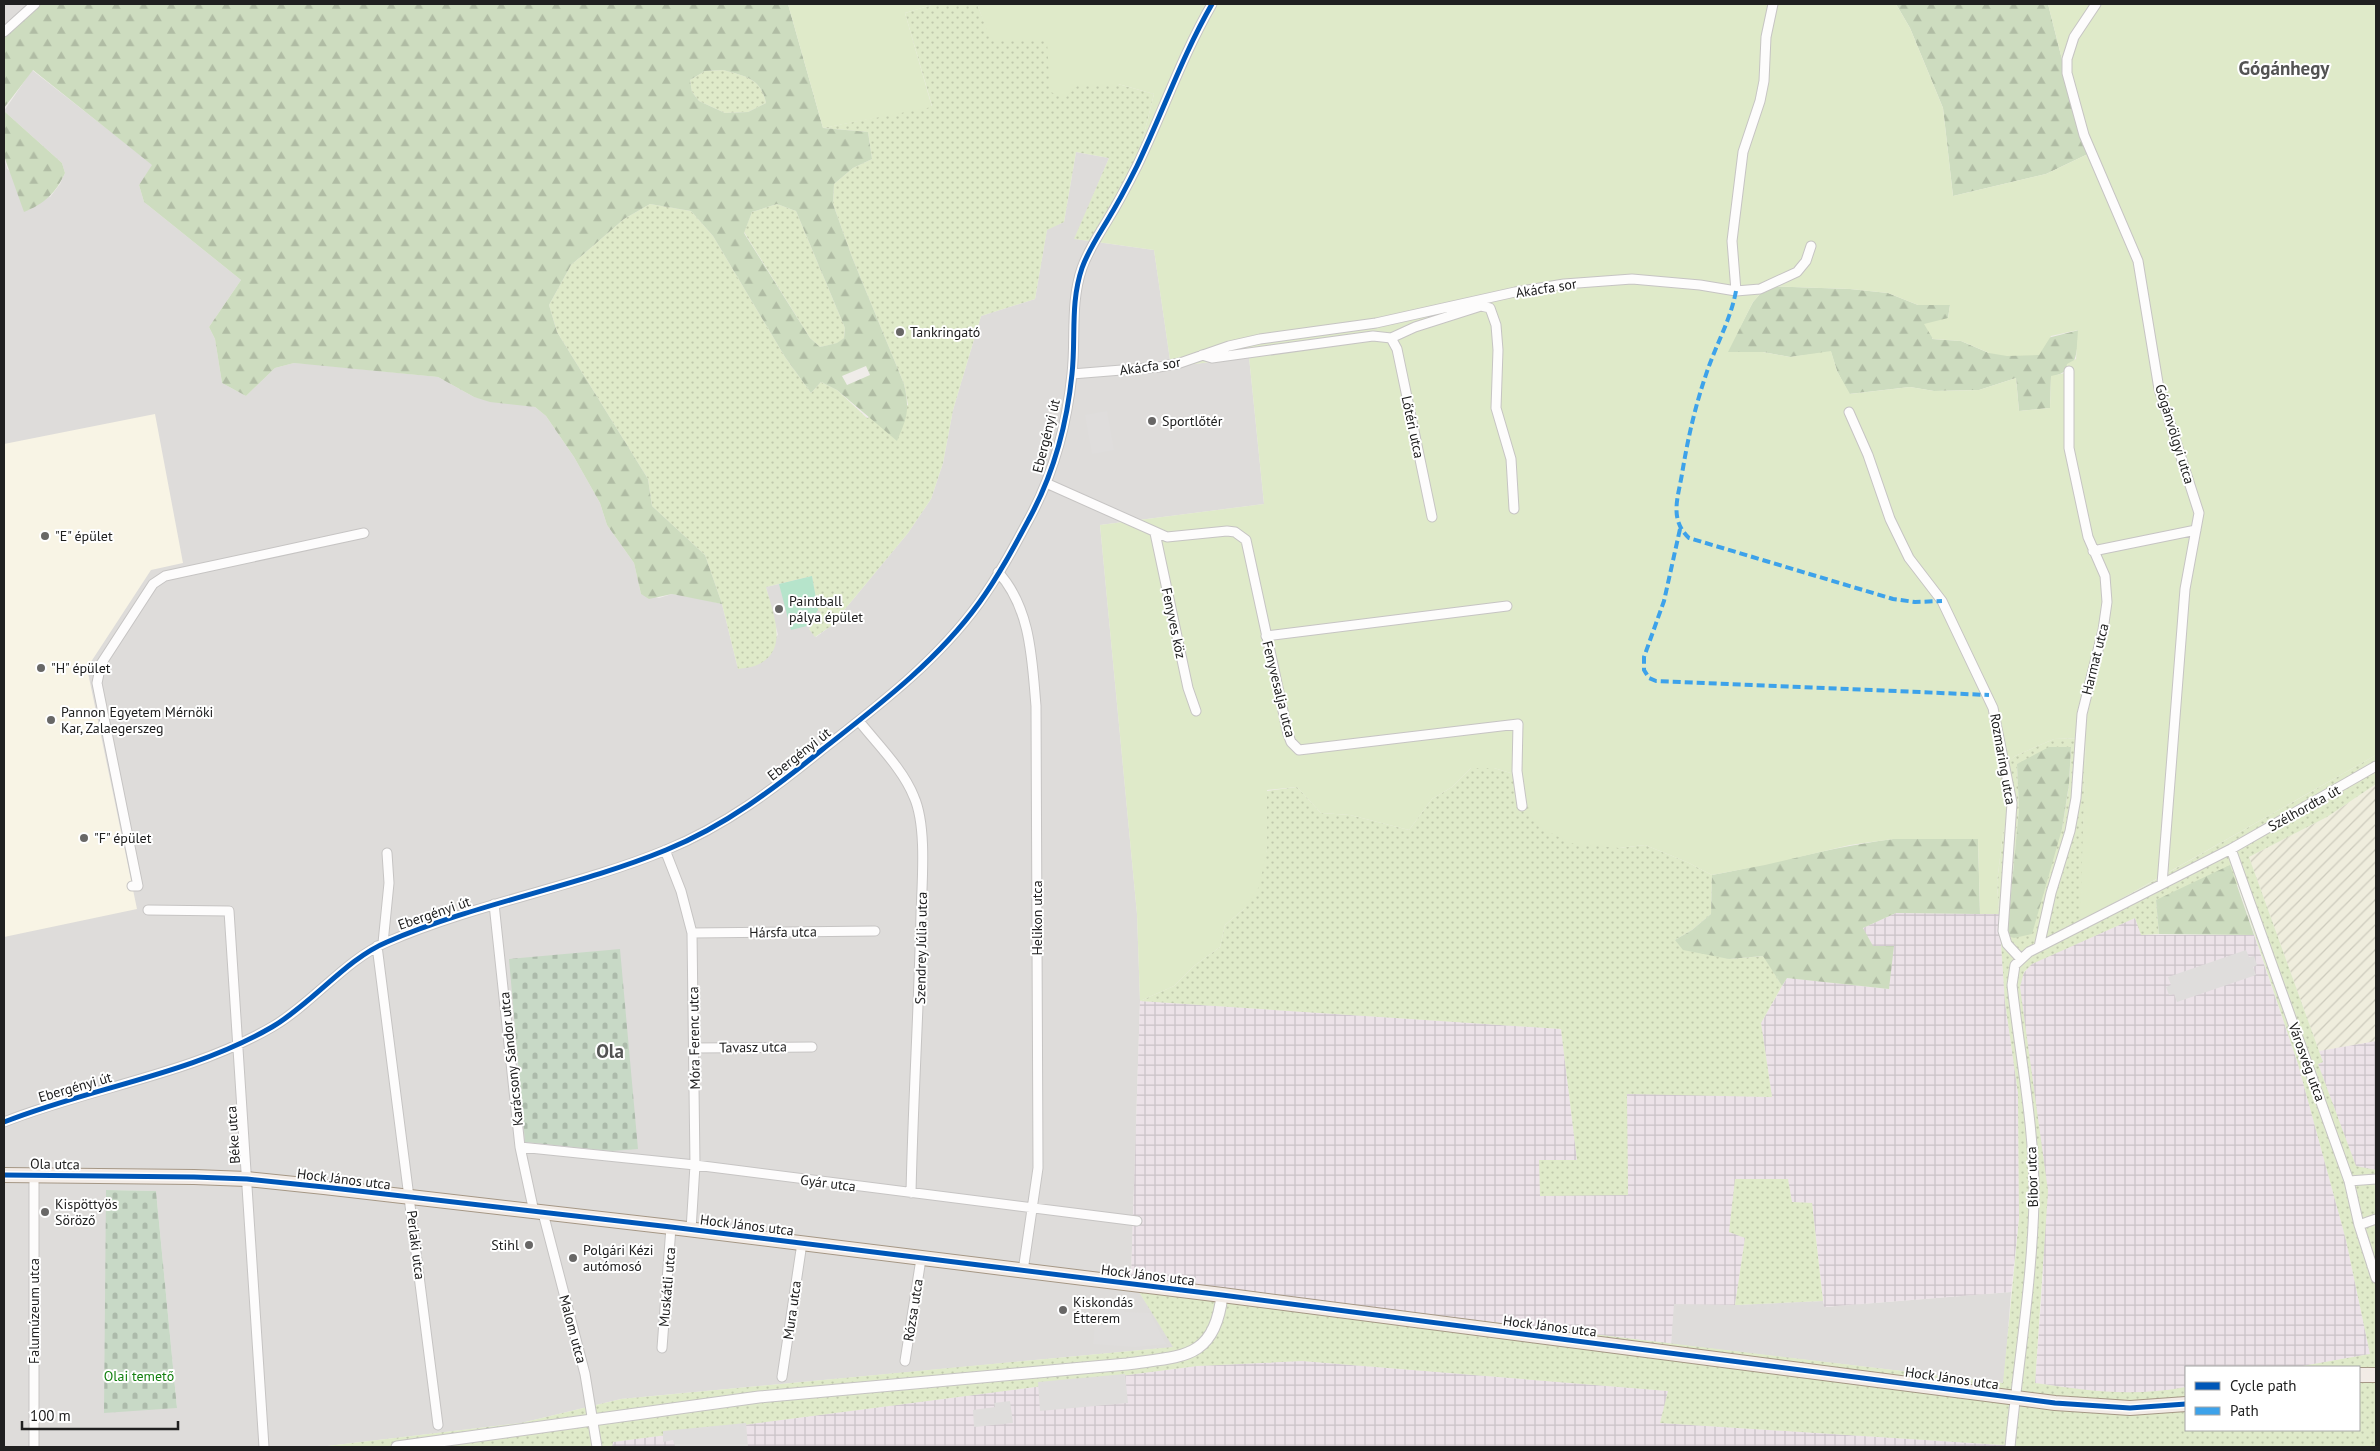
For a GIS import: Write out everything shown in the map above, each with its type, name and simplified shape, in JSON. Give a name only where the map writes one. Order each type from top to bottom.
[{"type":"main road","name":"Ola utca","points":[[4,1175],[106,1176]]},
{"type":"main road","name":"Hock János utca","points":[[106,1176],[247,1180],[672,1227],[1222,1295],[2092,1407],[2130,1408],[2185,1404]]},
{"type":"street","points":[[4,32],[35,4]]},
{"type":"street","name":"Ebergényi út","points":[[4,1122],[31,1111],[170,1070],[274,1026],[380,944],[494,904],[665,850],[721,823],[749,805],[859,721],[912,677],[935,654],[980,602],[1031,516],[1046,483],[1060,439],[1072,374],[1074,311],[1082,268],[1089,252],[1125,190],[1191,42],[1212,4]]},
{"type":"street","points":[[1736,291],[1732,241],[1743,152],[1760,102],[1764,81],[1766,37],[1773,4]]},
{"type":"street","name":"Gógánvölgyi utca","points":[[2096,4],[2074,37],[2066,59],[2068,74],[2084,135],[2138,261],[2159,389],[2199,513],[2185,589],[2162,884]]},
{"type":"street","name":"Akácfa sor","points":[[1072,374],[1180,364],[1202,355],[1260,339],[1376,323],[1515,292],[1564,284],[1632,279],[1700,285],[1736,291],[1760,289],[1797,272],[1806,261],[1811,246]]},
{"type":"street","points":[[1202,355],[1212,358],[1373,336],[1391,338],[1415,326],[1481,306],[1490,308],[1496,325],[1498,350],[1496,408],[1511,459],[1514,509]]},
{"type":"street","name":"Lőtéri utca","points":[[1391,338],[1398,349],[1432,517]]},
{"type":"street","name":"Harmat utca","points":[[2039,947],[2051,893],[2070,831],[2076,798],[2082,714],[2107,608],[2105,576],[2093,551],[2069,448],[2069,371]]},
{"type":"street","name":"Rozmaring utca","points":[[1849,412],[1868,455],[1890,519],[1909,558],[1942,601],[1994,708],[2012,803],[2003,931],[2007,944],[2020,958]]},
{"type":"street","name":"Fenyvesalja utca","points":[[1046,483],[1155,534],[1176,537],[1227,531],[1241,535],[1249,548],[1288,734],[1291,742],[1299,750],[1518,724],[1517,771],[1522,806]]},
{"type":"street","points":[[2093,551],[2196,530]]},
{"type":"street","points":[[132,886],[138,886],[97,683],[101,664],[153,584],[165,576],[364,533]]},
{"type":"street","name":"Fenyves köz","points":[[1155,534],[1188,688],[1196,711]]},
{"type":"street","name":"Helikon utca","points":[[998,572],[1008,583],[1022,614],[1031,652],[1036,706],[1038,1168],[1023,1270]]},
{"type":"street","points":[[1266,636],[1507,606]]},
{"type":"street","name":"Szendrey Júlia utca","points":[[859,721],[907,783],[915,798],[920,820],[922,870],[920,1014],[911,1193]]},
{"type":"street","name":"Szélhordta út","points":[[2231,848],[2376,766]]},
{"type":"street","points":[[2020,958],[2231,848]]},
{"type":"street","name":"Városvég utca","points":[[2231,848],[2349,1181],[2376,1278]]},
{"type":"street","name":"Móra Ferenc utca","points":[[665,850],[681,891],[692,933],[695,1165],[691,1230]]},
{"type":"street","name":"Perlaki utca","points":[[387,853],[389,883],[380,944],[438,1425]]},
{"type":"street","name":"Karácsony Sándor utca","points":[[494,904],[520,1148],[539,1212]]},
{"type":"street","name":"Béke utca","points":[[148,910],[229,910],[264,1447]]},
{"type":"street","name":"Hársfa utca","points":[[692,933],[875,931]]},
{"type":"street","name":"Bíbor utca","points":[[2010,1447],[2029,1280],[2034,1199],[2029,1113],[2012,985],[2014,969],[2020,958]]},
{"type":"street","name":"Tavasz utca","points":[[694,1048],[812,1047]]},
{"type":"street","name":"Gyár utca","points":[[520,1148],[695,1165],[1137,1221]]},
{"type":"street","name":"Falumúzeum utca","points":[[34,1175],[34,1447]]},
{"type":"street","points":[[2349,1181],[2376,1180]]},
{"type":"street","name":"Malom utca","points":[[539,1212],[585,1374],[597,1447]]},
{"type":"street","points":[[2360,1225],[2376,1219]]},
{"type":"street","name":"Muskátli utca","points":[[662,1348],[672,1227]]},
{"type":"street","name":"Mura utca","points":[[782,1378],[802,1243]]},
{"type":"street","name":"Rózsa utca","points":[[904,1361],[921,1259]]},
{"type":"street","points":[[397,1447],[759,1397],[1127,1364],[1187,1355],[1199,1348],[1211,1333],[1220,1314],[1222,1295]]},
{"type":"shaded area","points":[[4,4],[41,4],[4,36]]},
{"type":"shaded area","points":[[32,70],[153,165],[139,185],[144,202],[241,280],[209,327],[215,339],[222,383],[246,396],[275,368],[294,363],[311,364],[438,377],[474,397],[535,407],[546,416],[574,457],[600,503],[607,525],[634,563],[641,594],[659,598],[672,594],[722,604],[738,669],[778,635],[766,587],[812,576],[818,609],[821,612],[809,629],[816,637],[831,626],[908,533],[931,499],[943,463],[953,410],[981,316],[1035,299],[1047,229],[1064,222],[1076,152],[1109,158],[1075,239],[1154,250],[1171,367],[1249,357],[1264,504],[1100,525],[1137,914],[1140,1001],[1131,1279],[1174,1347],[621,1399],[521,1423],[319,1447],[4,1447],[4,156],[7,169],[50,197],[60,184],[65,173],[62,163],[4,111]],"holes":[[[106,1190],[156,1191],[177,1408]]]},
{"type":"shaded area","points":[[1107,411],[1114,450],[1092,454],[1085,415]]},
{"type":"shaded area","name":"Pannon Egyetem Mérnöki Kar, Zalaegerszeg","points":[[155,414],[183,563],[151,570],[87,668],[137,909],[4,937],[4,444]]},
{"type":"shaded area","points":[[2376,784],[2376,1041],[2319,1051],[2249,857],[2327,817]]},
{"type":"shaded area","points":[[1896,913],[1999,914],[2005,1002],[2018,1093],[2019,1218],[2011,1292],[1824,1307],[1812,1203],[1792,1202],[1787,1179],[1745,1238],[1735,1305],[1674,1304],[1671,1344],[1131,1279],[1140,1001],[1561,1029],[1577,1160],[1628,1195],[1626,1093],[1772,1097],[1761,1023],[1787,978],[1889,989],[1863,928]]},
{"type":"shaded area","points":[[2135,918],[2142,935],[2254,935],[2298,1064],[2346,1240],[2370,1354],[2303,1366],[2185,1366],[2185,1387],[2157,1393],[2105,1393],[2035,1383],[2043,1276],[2020,987],[2021,977],[2031,964]]},
{"type":"shaded area","points":[[2246,950],[2249,957],[2254,956],[2257,965],[2253,967],[2256,975],[2177,1002],[2174,994],[2169,995],[2166,987],[2171,985],[2168,977]]},
{"type":"shaded area","points":[[2376,1041],[2376,1170],[2356,1167],[2318,1064],[2323,1062],[2319,1051]]},
{"type":"shaded area","points":[[2011,1292],[2004,1383],[1671,1344],[1673,1304],[1735,1305],[1823,1301],[1825,1307]]},
{"type":"shaded area","points":[[1098,1297],[1125,1300],[1124,1312],[1150,1313],[1166,1344],[1135,1347],[1093,1344]]},
{"type":"shaded area","points":[[1302,1361],[1669,1391],[1660,1423],[2033,1447],[612,1447],[612,1442],[1197,1366]]},
{"type":"shaded area","points":[[1125,1374],[1128,1403],[1040,1411],[1038,1382]]},
{"type":"shaded area","points":[[1010,1401],[1013,1423],[974,1427],[973,1410],[995,1407],[994,1403]]},
{"type":"shaded area","points":[[746,1423],[748,1447],[675,1447],[673,1440],[663,1442],[663,1431]]},
{"type":"green space","points":[[41,4],[788,4],[823,128],[868,132],[872,159],[853,168],[834,184],[833,204],[852,257],[904,384],[907,408],[897,441],[837,390],[821,382],[811,393],[785,357],[713,236],[691,211],[650,204],[624,219],[571,265],[549,305],[557,332],[648,479],[652,506],[705,555],[722,604],[672,594],[649,599],[641,594],[634,563],[607,525],[600,503],[574,457],[546,416],[535,407],[490,402],[474,397],[438,377],[294,363],[275,368],[246,396],[222,383],[215,339],[209,327],[241,280],[144,202],[139,185],[152,165],[33,70],[4,108],[4,36]],"holes":[[[723,70],[751,79],[760,88],[766,103],[748,112],[725,113],[699,101],[692,92],[690,80],[705,71]],[[777,204],[796,211],[845,328],[844,338],[837,343],[820,347],[810,338],[744,233],[752,212]],[[866,366],[870,375],[847,385],[842,376]]]},
{"type":"green space","points":[[788,4],[935,4],[905,13],[932,107],[823,128]]},
{"type":"green space","points":[[935,4],[977,4],[992,41],[1047,41],[1079,84],[1118,84],[1154,94],[1141,146],[1109,219],[1090,241],[1074,239],[1109,158],[1076,152],[1064,222],[1047,230],[1035,299],[981,316],[953,410],[943,463],[931,499],[908,533],[831,626],[815,637],[809,629],[821,612],[818,610],[812,576],[766,587],[776,628],[774,648],[770,656],[761,663],[738,669],[722,604],[705,555],[652,506],[648,479],[557,332],[549,305],[571,265],[624,219],[650,204],[691,211],[713,236],[785,357],[811,393],[821,382],[837,390],[867,418],[908,405],[904,384],[852,257],[833,204],[834,184],[853,168],[872,159],[868,132],[823,128],[932,106],[905,13]]},
{"type":"green space","points":[[977,4],[1896,4],[1910,28],[1943,108],[1953,196],[2046,174],[2092,152],[2074,107],[2048,4],[2376,4],[2376,755],[2080,922],[2086,738],[2054,739],[2015,756],[2001,768],[2008,818],[2003,833],[1997,882],[1999,914],[1980,914],[1978,839],[1893,839],[1850,845],[1712,875],[1687,862],[1645,845],[1619,848],[1570,843],[1536,825],[1514,774],[1494,768],[1471,768],[1452,787],[1432,799],[1409,830],[1350,815],[1321,813],[1297,787],[1267,790],[1267,850],[1259,887],[1244,909],[1225,925],[1220,947],[1194,966],[1174,986],[1140,1001],[1137,914],[1100,525],[1264,504],[1249,357],[1171,367],[1154,250],[1090,241],[1109,219],[1141,146],[1154,94],[1118,84],[1079,84],[1066,97],[1050,92],[1047,41],[991,41]],"holes":[[[1767,286],[1850,289],[1888,293],[1918,305],[1950,305],[1948,318],[1924,324],[1933,339],[1961,341],[1989,353],[2007,356],[2039,355],[2051,336],[2078,330],[2076,359],[2067,364],[2065,373],[2051,376],[2050,408],[2019,411],[2016,378],[1979,390],[1934,391],[1910,387],[1850,394],[1837,371],[1831,351],[1790,357],[1763,352],[1728,352],[1753,302]]]},
{"type":"green space","points":[[1896,4],[2048,4],[2074,107],[2092,152],[2046,174],[1953,196],[1943,108],[1910,28]]},
{"type":"green space","points":[[723,70],[751,79],[760,88],[766,103],[748,112],[725,113],[699,101],[692,92],[690,80],[705,71]]},
{"type":"green space","points":[[4,111],[62,163],[65,173],[49,197],[24,212],[4,156]]},
{"type":"green space","points":[[777,204],[796,211],[845,328],[844,338],[838,343],[820,347],[810,338],[744,232],[752,212]]},
{"type":"green space","points":[[1767,286],[1850,289],[1888,293],[1918,305],[1950,305],[1948,318],[1932,339],[1961,341],[1989,353],[2079,330],[2076,354],[2067,370],[2051,377],[2050,408],[2019,411],[2016,378],[1979,390],[1934,391],[1910,387],[1849,394],[1837,371],[1831,352],[1790,357],[1763,352],[1727,352],[1753,302]]},
{"type":"green space","points":[[812,576],[818,610],[807,626],[791,630],[779,584]]},
{"type":"green space","points":[[2086,738],[2081,922],[2376,755],[2376,784],[2327,817],[2249,857],[2323,1062],[2318,1064],[2356,1166],[2376,1170],[2376,1447],[2033,1447],[1660,1423],[1668,1391],[1302,1361],[1197,1366],[613,1442],[612,1447],[319,1447],[521,1423],[621,1399],[1173,1347],[1131,1279],[2003,1383],[2019,1219],[2018,1093],[2005,1002],[1997,882],[2003,833],[2008,818],[2001,768],[2015,756],[2054,739]],"holes":[[[2071,748],[2069,785],[2062,829],[2007,936],[2019,809],[2017,764]],[[2238,885],[2298,1064],[2346,1240],[2370,1354],[2303,1366],[2360,1366],[2360,1431],[2185,1431],[2185,1387],[2148,1392],[2110,1392],[2035,1383],[2048,1191],[2020,987],[2024,972],[2032,964],[2135,918],[2141,935],[2159,934],[2156,900]]]},
{"type":"green space","points":[[2049,747],[2071,747],[2069,784],[2062,829],[2032,934],[2014,938],[2007,936],[2019,809],[2017,764]]},
{"type":"green space","points":[[1471,768],[1494,768],[1514,774],[1619,848],[1645,845],[1687,862],[1712,875],[1711,914],[1692,930],[1675,940],[1729,959],[1764,956],[1782,986],[1761,1023],[1772,1097],[1627,1094],[1628,1195],[1540,1196],[1539,1160],[1577,1160],[1561,1029],[1140,1001],[1174,986],[1194,966],[1220,947],[1225,925],[1244,909],[1267,850],[1267,791],[1297,787],[1321,813],[1350,815],[1409,830],[1432,799],[1452,787]]},
{"type":"green space","points":[[1893,839],[1978,839],[1980,914],[1896,913],[1863,928],[1873,946],[1894,946],[1889,989],[1787,978],[1782,986],[1763,956],[1729,959],[1683,950],[1675,940],[1692,930],[1711,914],[1712,875],[1847,846]]},
{"type":"green space","points":[[2230,865],[2254,935],[2159,934],[2156,900]]},
{"type":"green space","points":[[620,949],[638,1149],[612,1151],[525,1142],[509,959]]},
{"type":"green space","points":[[1735,1179],[1788,1179],[1792,1202],[1812,1203],[1823,1301],[1735,1305],[1745,1238],[1729,1232]]},
{"type":"green space","name":"Olai temető","points":[[106,1190],[156,1191],[177,1408],[104,1413]]},
{"type":"marked path","points":[[1736,291],[1728,320],[1704,379],[1690,433],[1677,508],[1677,516],[1683,531],[1689,538],[1893,599],[1915,602],[1942,601]]},
{"type":"marked path","points":[[1680,529],[1664,601],[1644,657],[1644,670],[1649,678],[1656,681],[1989,695]]},
{"type":"cycle path","points":[[4,1122],[71,1099],[174,1069],[240,1043],[287,1017],[357,959],[387,942],[456,916],[632,863],[709,830],[787,778],[886,699],[926,663],[963,624],[986,593],[1038,502],[1052,467],[1067,411],[1073,361],[1076,294],[1082,268],[1090,250],[1137,166],[1191,44],[1212,4]]},
{"type":"cycle path","points":[[4,1175],[194,1177],[247,1179],[324,1187],[671,1227],[1222,1295],[2055,1403],[2130,1408],[2185,1404]]},
{"type":"place","name":"Tankringató","points":[[900,332]]},
{"type":"place","name":"Sportlőtér","points":[[1152,421]]},
{"type":"place","name":"\"E\" épület","points":[[45,536]]},
{"type":"place","name":"Paintball pálya épület","points":[[779,609]]},
{"type":"place","name":"\"H\" épület","points":[[41,668]]},
{"type":"place","name":"Pannon Egyetem Mérnöki Kar, Zalaegerszeg","points":[[51,720]]},
{"type":"place","name":"\"F\" épület","points":[[84,838]]},
{"type":"place","name":"Kispöttyös Söröző","points":[[45,1212]]},
{"type":"place","name":"Stihl","points":[[529,1245]]},
{"type":"place","name":"Polgári Kézi autómosó","points":[[573,1258]]},
{"type":"place","name":"Kiskondás Étterem","points":[[1063,1310]]},
{"type":"district","name":"Gógánhegy","points":[[2284,68]]},
{"type":"district","name":"Ola","points":[[610,1051]]}]
